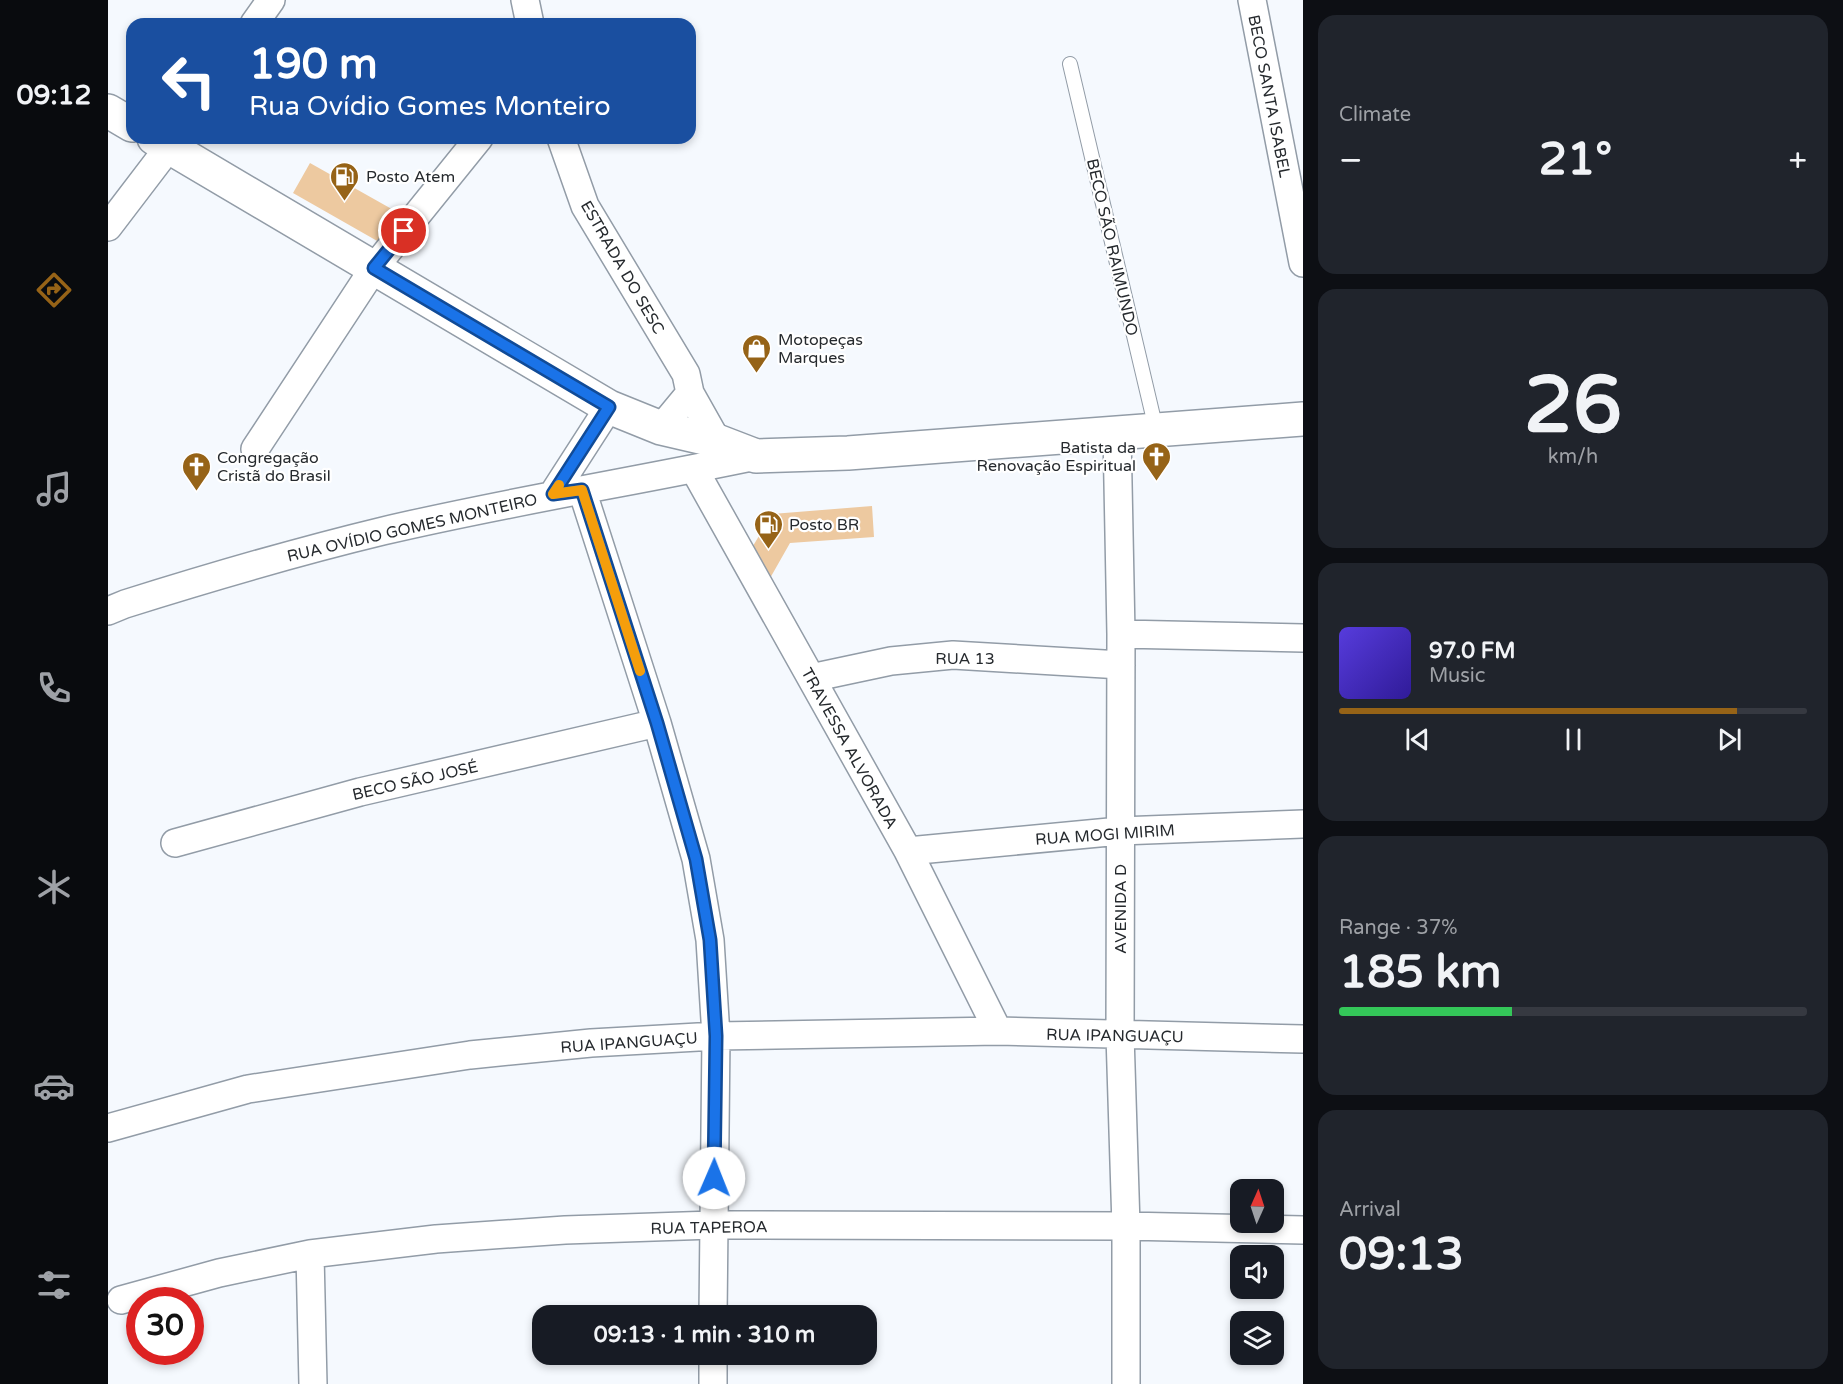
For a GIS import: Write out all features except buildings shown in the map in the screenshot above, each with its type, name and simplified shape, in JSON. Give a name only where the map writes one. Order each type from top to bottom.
[{"type":"main road","points":[[108,111],[126,122]]},
{"type":"main road","points":[[164,144],[609,407],[661,428],[717,441],[756,456],[859,452],[1303,419]]},
{"type":"street","points":[[258,18],[271,0]]},
{"type":"street","points":[[525,0],[529,18]]},
{"type":"street","name":"BECO SANTA ISABEL","points":[[1252,0],[1303,264]]},
{"type":"street","points":[[108,227],[160,144]]},
{"type":"street","points":[[255,449],[374,268],[474,144]]},
{"type":"street","name":"ESTRADA DO SESC","points":[[563,144],[585,206],[686,374],[690,393],[717,441]]},
{"type":"street","points":[[661,428],[690,393]]},
{"type":"street","points":[[553,494],[609,407]]},
{"type":"street","name":"AVENIDA D","points":[[1117,433],[1121,634],[1120,1035],[1126,1226],[1126,1384]]},
{"type":"street","name":"RUA OVÍDIO GOMES MONTEIRO","points":[[108,611],[249,565],[383,531],[553,494],[756,456]]},
{"type":"street","name":"TRAVESSA ALVORADA","points":[[693,469],[908,851],[998,1031]]},
{"type":"street","points":[[582,490],[657,723],[696,859],[710,940],[716,1036],[713,1305]]},
{"type":"street","points":[[1121,634],[1303,638]]},
{"type":"street","name":"RUA 13","points":[[811,678],[891,661],[953,655],[1121,665]]},
{"type":"street","name":"BECO SÃO JOSÉ","points":[[175,843],[360,792],[657,723]]},
{"type":"street","name":"RUA MOGI MIRIM","points":[[908,851],[1120,831],[1303,824]]},
{"type":"street","name":"RUA IPANGUAÇU","points":[[108,1128],[248,1089],[459,1057],[591,1043],[716,1036],[998,1031],[1303,1039]]},
{"type":"street","name":"RUA TAPEROA","points":[[121,1300],[219,1273],[310,1254],[436,1239],[565,1230],[713,1225],[1126,1226],[1303,1230]]},
{"type":"street","points":[[310,1254],[313,1384]]},
{"type":"street","points":[[713,1365],[713,1384]]},
{"type":"lane","name":"BECO SÃO RAIMUNDO","points":[[1070,64],[1156,429]]},
{"type":"slow traffic","points":[[559,485],[553,494],[582,490],[640,671]]},
{"type":"place","name":"Posto Atem","points":[[345,202]]},
{"type":"place","name":"Motopeças Marques","points":[[757,374]]},
{"type":"place","name":"Batista da Renovação Espiritual","points":[[1157,482]]},
{"type":"place","name":"Congregação Cristã do Brasil","points":[[196,492]]},
{"type":"place","name":"Posto BR","points":[[768,550]]},
{"type":"route","points":[[404,231],[374,268],[609,407],[553,494],[582,490],[657,723],[696,859],[710,940],[716,1036],[714,1178]]}]
